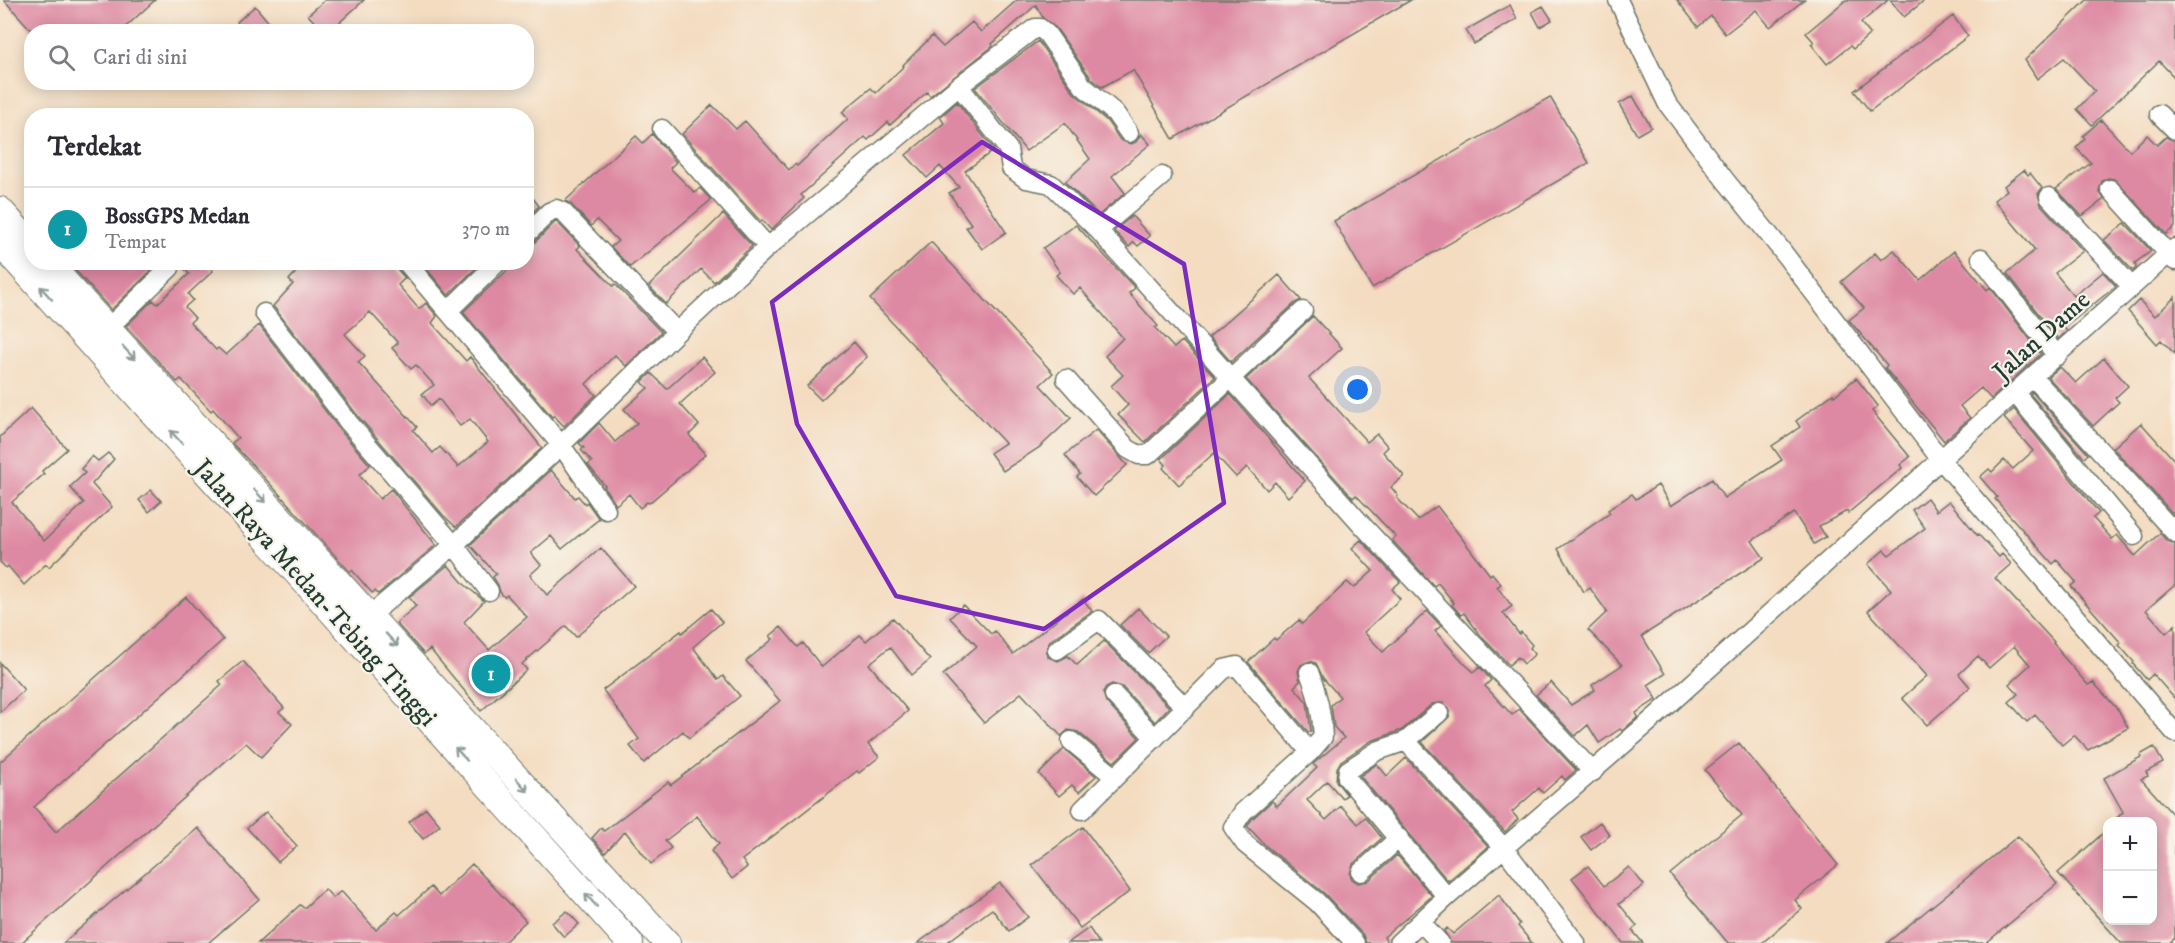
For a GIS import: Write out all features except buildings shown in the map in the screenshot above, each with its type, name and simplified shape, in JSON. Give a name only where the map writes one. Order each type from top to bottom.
[{"type":"highway","points":[[0,210],[24,236]]},
{"type":"highway","name":"Jalan Raya Medan-Tebing Tinggi","points":[[0,243],[24,270]]},
{"type":"highway","name":"Jalan Raya Medan-Tebing Tinggi","points":[[24,270],[630,943]]},
{"type":"highway","name":"Jalan Raya Medan-Tebing Tinggi","points":[[54,270],[667,943]]},
{"type":"street","points":[[1618,0],[1667,103],[1941,460],[2175,733]]},
{"type":"street","points":[[369,616],[454,545],[768,247],[959,86],[1038,27],[1047,34],[1083,86],[1114,113],[1128,133]]},
{"type":"street","points":[[959,86],[1008,149],[1011,168],[1026,179],[1051,184],[1098,230],[1364,527],[1593,772]]},
{"type":"street","points":[[2159,114],[2175,130]]},
{"type":"street","points":[[662,129],[768,247]]},
{"type":"street","points":[[1098,230],[1162,176]]},
{"type":"street","points":[[2110,189],[2173,254]]},
{"type":"street","points":[[2049,197],[2132,287]]},
{"type":"street","points":[[534,227],[549,212],[556,209],[563,212],[677,332]]},
{"type":"street","name":"Jalan Dame","points":[[1398,943],[1447,897],[1593,772],[2132,287],[2173,254]]},
{"type":"street","points":[[1982,258],[2057,356]]},
{"type":"street","points":[[107,329],[168,270]]},
{"type":"street","points":[[413,270],[561,445],[606,510]]},
{"type":"street","points":[[448,311],[490,270]]},
{"type":"street","points":[[1066,379],[1128,449],[1143,456],[1152,452],[1303,311]]},
{"type":"street","points":[[264,313],[349,423],[454,545],[489,591]]},
{"type":"street","points":[[2033,377],[2175,533]]},
{"type":"street","points":[[2015,393],[2134,536]]},
{"type":"street","points":[[1057,650],[1099,620],[1186,708]]},
{"type":"street","points":[[1082,810],[1224,669],[1237,666],[1310,752]]},
{"type":"street","points":[[1309,672],[1322,712],[1323,737],[1310,752],[1243,812],[1233,827],[1245,844],[1317,902],[1355,943]]},
{"type":"street","points":[[1114,694],[1155,738]]},
{"type":"street","points":[[1439,713],[1406,741],[1366,758],[1348,770],[1346,774],[1447,897]]},
{"type":"street","points":[[1071,741],[1115,777]]},
{"type":"street","points":[[1406,741],[1504,848],[1576,943]]},
{"type":"street","points":[[1361,872],[1399,838]]},
{"type":"street","points":[[1421,922],[1440,943]]},
{"type":"highlighted area","points":[[982,142],[1184,264],[1224,503],[1044,629],[896,596],[797,424],[772,302]]},
{"type":"place","name":"BossGPS Medan","points":[[491,674]]}]
